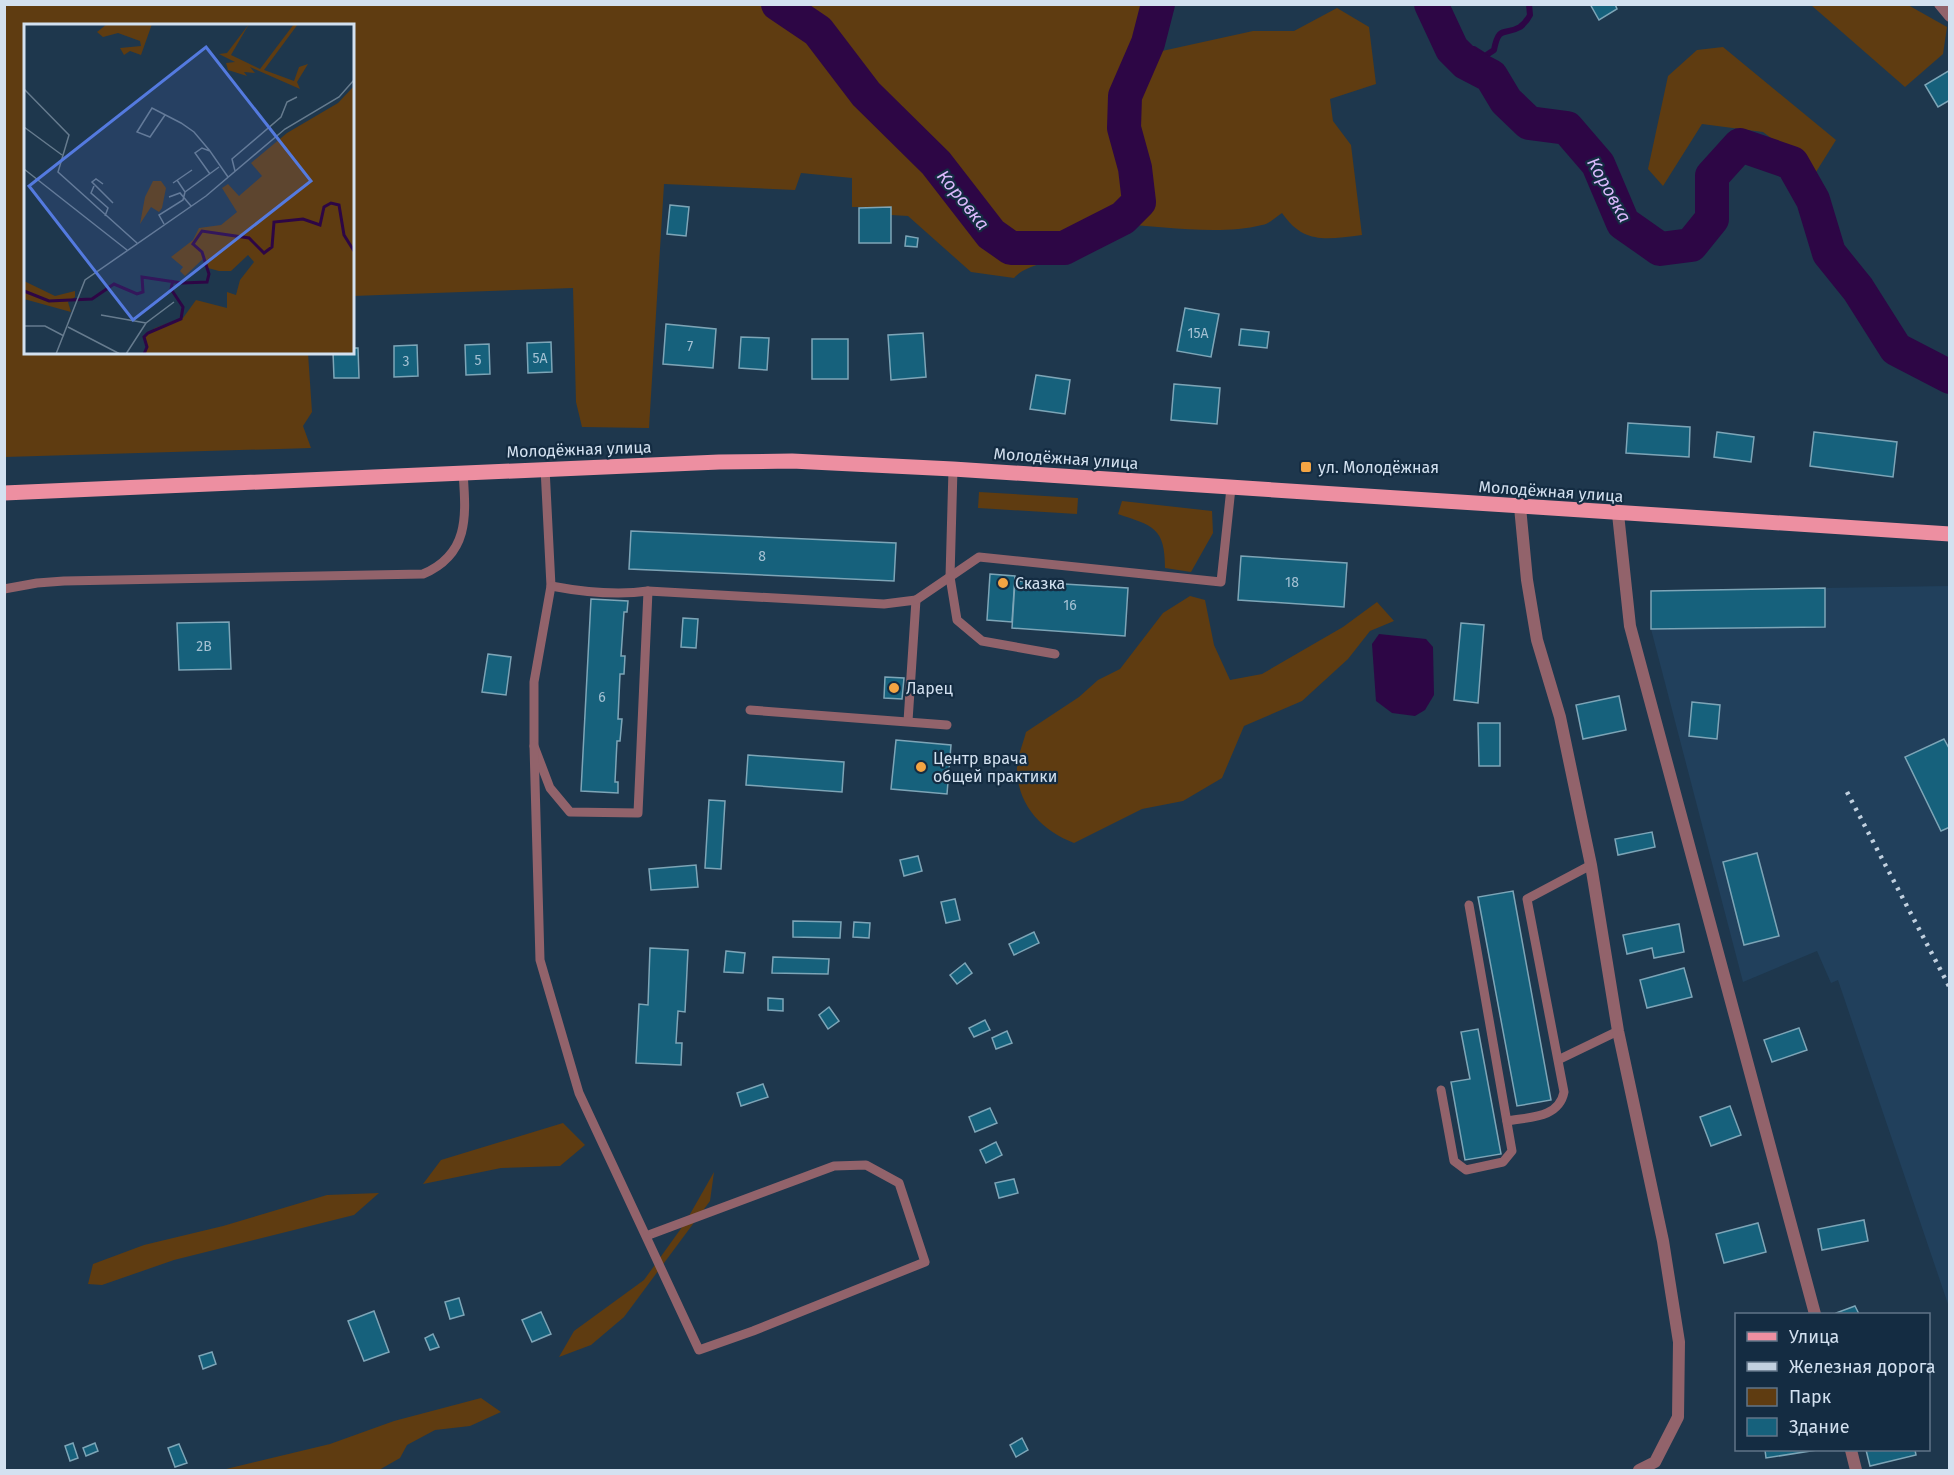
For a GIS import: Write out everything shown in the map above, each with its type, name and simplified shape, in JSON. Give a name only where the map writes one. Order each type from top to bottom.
[{"type":"main road","name":"Молодёжная улица","points":[[4,493],[180,483],[545,468],[792,461],[953,469],[1950,534]]},
{"type":"street","points":[[1940,4],[1950,16]]},
{"type":"street","points":[[1520,507],[1527,580],[1537,640],[1560,717],[1591,865],[1618,1031],[1663,1241],[1679,1342],[1678,1417],[1655,1462],[1638,1470]]},
{"type":"street","points":[[1618,514],[1630,626],[1815,1313]]},
{"type":"street","points":[[1852,1451],[1857,1470]]},
{"type":"lane","points":[[545,468],[551,586],[534,682],[540,960],[579,1093],[699,1350],[753,1331],[926,1262],[899,1183],[866,1165],[834,1166],[646,1236]]},
{"type":"lane","points":[[953,469],[950,577],[957,620],[982,642],[1055,654]]},
{"type":"lane","points":[[4,590],[37,583],[76,581],[423,574],[437,568],[446,559],[462,532],[466,515],[463,472]]},
{"type":"lane","points":[[551,586],[576,591],[632,594],[648,591],[884,604],[916,600],[978,557],[1221,582],[1231,488]]},
{"type":"lane","points":[[534,746],[550,788],[570,812],[638,813],[648,591]]},
{"type":"lane","points":[[908,722],[916,600]]},
{"type":"lane","points":[[750,710],[947,725]]},
{"type":"lane","points":[[1507,1121],[1554,1112],[1562,1103],[1564,1092],[1560,1059],[1549,1022],[1527,899],[1591,865]]},
{"type":"lane","points":[[1441,1090],[1454,1161],[1466,1170],[1503,1162],[1512,1151],[1469,905]]},
{"type":"lane","points":[[1560,1059],[1618,1031]]},
{"type":"shaded area","points":[[1949,586],[1949,1307],[1838,980],[1831,983],[1817,951],[1743,982],[1651,629],[1651,591]]},
{"type":"shaded area","points":[[1379,634],[1426,639],[1433,647],[1434,695],[1425,710],[1415,716],[1392,713],[1376,701],[1372,644]]},
{"type":"green space","points":[[1145,4],[1138,48],[1162,51],[1253,31],[1294,31],[1337,8],[1369,27],[1376,84],[1330,99],[1333,121],[1351,145],[1362,235],[1327,238],[1308,235],[1299,231],[1282,213],[1265,224],[1227,230],[1117,224],[1100,246],[1079,255],[1032,267],[1014,278],[971,272],[908,216],[891,215],[891,207],[852,207],[852,178],[801,173],[795,190],[664,184],[649,428],[582,427],[576,402],[573,288],[354,296],[354,24],[24,24],[24,354],[308,354],[312,412],[303,426],[311,448],[5,457],[4,5]]},
{"type":"green space","points":[[1811,5],[1908,5],[1947,27],[1943,54],[1905,87]]},
{"type":"green space","points":[[1723,47],[1836,140],[1816,172],[1763,132],[1702,124],[1663,186],[1648,169],[1668,76],[1697,50]]},
{"type":"green space","points":[[979,492],[1078,498],[1077,514],[978,508]]},
{"type":"green space","points":[[1122,501],[1212,511],[1213,533],[1191,572],[1165,568],[1163,544],[1159,536],[1148,526],[1118,514]]},
{"type":"green space","points":[[1190,596],[1205,600],[1214,645],[1230,680],[1262,674],[1343,627],[1377,602],[1394,621],[1370,631],[1348,659],[1302,701],[1244,726],[1222,778],[1183,801],[1142,809],[1074,843],[1052,832],[1028,807],[1019,785],[1017,767],[1026,732],[1079,697],[1098,680],[1120,669],[1163,613]]},
{"type":"green space","points":[[563,1123],[585,1145],[560,1166],[501,1168],[423,1184],[441,1160]]},
{"type":"green space","points":[[714,1172],[710,1201],[624,1317],[591,1345],[559,1357],[574,1331],[644,1280],[685,1223]]},
{"type":"green space","points":[[379,1193],[354,1215],[174,1260],[102,1285],[88,1284],[93,1264],[144,1245],[223,1226],[327,1195]]},
{"type":"green space","points":[[481,1398],[501,1412],[470,1426],[435,1430],[407,1445],[400,1458],[379,1470],[222,1470],[330,1444],[394,1421]]},
{"type":"building","points":[[1590,4],[1615,4],[1617,9],[1599,20]]},
{"type":"building","points":[[1950,70],[1950,100],[1938,107],[1925,85]]},
{"type":"building","points":[[670,205],[689,207],[686,236],[667,234]]},
{"type":"building","points":[[891,207],[891,243],[859,243],[859,208]]},
{"type":"building","points":[[906,236],[918,238],[917,247],[905,246]]},
{"type":"building","points":[[1185,308],[1219,314],[1211,357],[1177,351]]},
{"type":"building","points":[[666,324],[716,329],[713,368],[663,364]]},
{"type":"building","points":[[1241,329],[1269,332],[1267,348],[1239,345]]},
{"type":"building","points":[[923,333],[926,377],[891,380],[888,335]]},
{"type":"building","points":[[741,337],[769,338],[767,370],[739,368]]},
{"type":"building","points":[[812,339],[848,339],[848,379],[812,379]]},
{"type":"building","points":[[551,342],[552,372],[528,373],[527,343]]},
{"type":"building","points":[[489,344],[490,374],[466,375],[465,345]]},
{"type":"building","points":[[417,345],[418,376],[394,377],[394,346]]},
{"type":"building","points":[[354,348],[358,348],[359,378],[334,378],[333,354],[354,354]]},
{"type":"building","points":[[1036,375],[1070,380],[1065,414],[1030,409]]},
{"type":"building","points":[[1174,384],[1220,388],[1217,424],[1171,420]]},
{"type":"building","points":[[1628,423],[1690,427],[1689,457],[1626,453]]},
{"type":"building","points":[[1717,432],[1754,437],[1751,462],[1714,457]]},
{"type":"building","points":[[1814,432],[1897,442],[1893,477],[1810,466]]},
{"type":"building","points":[[631,531],[896,543],[894,581],[629,569]]},
{"type":"building","points":[[1241,556],[1347,563],[1344,607],[1238,600]]},
{"type":"building","points":[[990,574],[1015,576],[1012,622],[987,620]]},
{"type":"building","points":[[1015,581],[1128,588],[1125,636],[1012,628]]},
{"type":"building","points":[[1825,588],[1825,627],[1651,629],[1651,591]]},
{"type":"building","points":[[591,599],[628,601],[627,612],[624,612],[621,656],[625,656],[624,674],[620,674],[618,719],[622,719],[620,741],[617,741],[615,782],[618,782],[618,793],[581,791]]},
{"type":"building","points":[[683,618],[698,619],[696,648],[681,647]]},
{"type":"building","points":[[229,622],[231,669],[179,670],[177,623]]},
{"type":"building","points":[[1461,623],[1484,625],[1478,703],[1454,700]]},
{"type":"building","points":[[488,654],[511,657],[506,695],[482,692]]},
{"type":"building","name":"Ларец","points":[[885,677],[904,678],[902,699],[884,698]]},
{"type":"building","points":[[1619,696],[1626,730],[1583,739],[1576,705]]},
{"type":"building","points":[[1692,702],[1720,705],[1717,739],[1689,736]]},
{"type":"building","points":[[1478,723],[1500,723],[1500,766],[1479,766]]},
{"type":"building","points":[[1944,739],[1950,750],[1950,827],[1941,831],[1905,757]]},
{"type":"building","name":"Центр врача общей практики","points":[[896,740],[951,745],[947,794],[891,789]]},
{"type":"building","points":[[748,755],[844,762],[842,792],[746,785]]},
{"type":"building","points":[[709,800],[725,801],[721,869],[705,868]]},
{"type":"building","points":[[1652,832],[1655,847],[1618,855],[1615,839]]},
{"type":"building","points":[[1757,853],[1779,936],[1744,945],[1723,862]]},
{"type":"building","points":[[918,856],[922,871],[904,876],[900,860]]},
{"type":"building","points":[[696,865],[698,887],[651,890],[649,869]]},
{"type":"building","points":[[1513,891],[1551,1100],[1517,1106],[1478,897]]},
{"type":"building","points":[[955,899],[960,920],[946,923],[941,902]]},
{"type":"building","points":[[793,921],[841,922],[840,938],[793,937]]},
{"type":"building","points":[[854,922],[870,923],[869,938],[853,937]]},
{"type":"building","points":[[1679,924],[1684,952],[1654,958],[1652,948],[1627,954],[1623,935]]},
{"type":"building","points":[[1034,932],[1039,943],[1014,955],[1009,944]]},
{"type":"building","points":[[650,948],[688,950],[685,1012],[678,1011],[676,1043],[682,1043],[681,1065],[636,1063],[639,1004],[648,1005]]},
{"type":"building","points":[[726,951],[745,953],[743,973],[724,972]]},
{"type":"building","points":[[773,957],[829,959],[828,974],[772,973]]},
{"type":"building","points":[[965,963],[972,973],[957,984],[950,975]]},
{"type":"building","points":[[1684,968],[1692,997],[1647,1008],[1640,980]]},
{"type":"building","points":[[768,998],[783,999],[783,1011],[768,1010]]},
{"type":"building","points":[[829,1007],[839,1021],[828,1029],[819,1015]]},
{"type":"building","points":[[985,1020],[990,1030],[974,1037],[969,1028]]},
{"type":"building","points":[[1799,1028],[1807,1050],[1772,1062],[1764,1040]]},
{"type":"building","points":[[1478,1029],[1501,1154],[1465,1160],[1451,1082],[1470,1079],[1461,1032]]},
{"type":"building","points":[[1007,1031],[1012,1043],[996,1049],[992,1038]]},
{"type":"building","points":[[763,1084],[768,1097],[741,1106],[737,1093]]},
{"type":"building","points":[[1730,1106],[1741,1135],[1711,1146],[1700,1117]]},
{"type":"building","points":[[990,1108],[997,1123],[975,1132],[969,1117]]},
{"type":"building","points":[[996,1142],[1002,1155],[986,1163],[980,1150]]},
{"type":"building","points":[[1014,1179],[1018,1193],[999,1198],[995,1183]]},
{"type":"building","points":[[1864,1220],[1868,1241],[1822,1250],[1818,1229]]},
{"type":"building","points":[[1758,1223],[1766,1252],[1724,1263],[1716,1234]]},
{"type":"building","points":[[459,1298],[464,1315],[450,1319],[445,1302]]},
{"type":"building","points":[[1855,1306],[1858,1313],[1836,1313]]},
{"type":"building","points":[[374,1311],[389,1352],[364,1361],[348,1321]]},
{"type":"building","points":[[541,1312],[551,1334],[532,1342],[522,1320]]},
{"type":"building","points":[[433,1334],[439,1347],[430,1350],[425,1338]]},
{"type":"building","points":[[212,1352],[216,1364],[203,1369],[199,1356]]},
{"type":"building","points":[[1022,1438],[1028,1450],[1016,1457],[1010,1445]]},
{"type":"building","points":[[73,1443],[78,1458],[70,1461],[65,1446]]},
{"type":"building","points":[[95,1443],[98,1451],[86,1456],[83,1448]]},
{"type":"building","points":[[179,1444],[187,1463],[175,1467],[168,1448]]},
{"type":"building","points":[[1765,1451],[1811,1451],[1766,1458]]},
{"type":"building","points":[[1866,1451],[1915,1451],[1916,1455],[1870,1466]]},
{"type":"waterway","name":"Коровка","points":[[778,4],[818,31],[866,94],[936,163],[991,234],[1011,248],[1064,248],[1123,218],[1139,202],[1135,168],[1124,128],[1125,96],[1148,43],[1158,4]]},
{"type":"waterway","name":"Коровка","points":[[1431,4],[1452,49],[1466,63],[1491,76],[1506,101],[1529,123],[1567,128],[1598,164],[1623,223],[1660,249],[1691,245],[1712,219],[1712,176],[1740,145],[1792,163],[1813,200],[1829,253],[1858,289],[1896,349],[1950,377]]},
{"type":"waterway","points":[[1466,63],[1465,50],[1474,49],[1485,56],[1494,50],[1500,34],[1520,27],[1530,15],[1529,4]]},
{"type":"railway","points":[[1847,792],[1950,988]]},
{"type":"place","name":"ул. Молодёжная","points":[[1306,467]]},
{"type":"place","name":"Сказка","points":[[1003,583]]},
{"type":"place","name":"Ларец","points":[[894,688]]},
{"type":"place","name":"Центр врача общей практики","points":[[921,767]]}]
